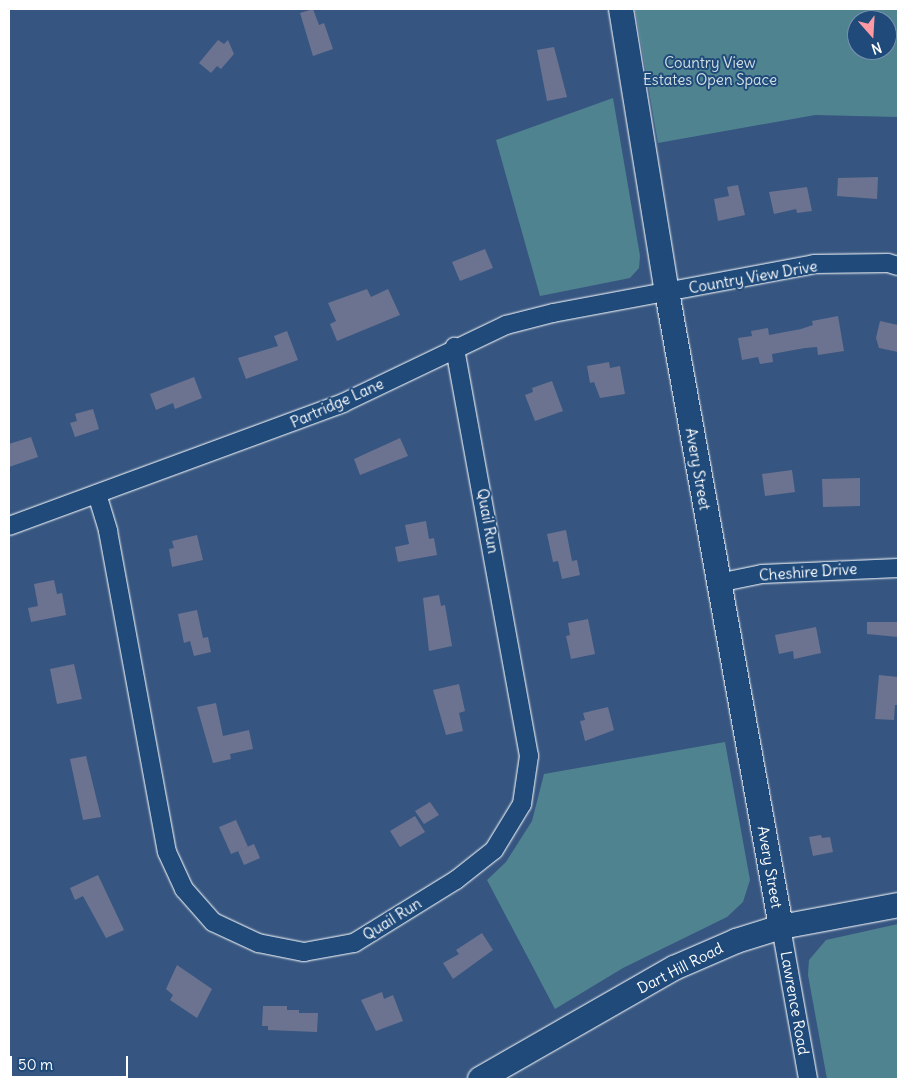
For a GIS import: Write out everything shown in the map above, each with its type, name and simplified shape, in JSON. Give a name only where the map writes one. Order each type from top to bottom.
[{"type":"main road","name":"Avery Street","points":[[621,9],[718,582],[781,927]]},
{"type":"main road","name":"Dart Hill Road","points":[[480,1079],[674,968],[736,941],[781,927],[898,905]]},
{"type":"street","name":"Country View Drive","points":[[668,292],[814,264],[888,263],[898,266]]},
{"type":"street","name":"Partridge Lane","points":[[9,526],[343,403],[455,348],[516,322],[668,292]]},
{"type":"street","name":"Quail Run","points":[[97,494],[108,531],[167,852],[184,889],[213,922],[258,943],[304,952],[354,942],[456,880],[494,850],[522,804],[530,756],[455,348]]},
{"type":"street","name":"Cheshire Drive","points":[[718,582],[762,574],[898,568]]},
{"type":"street","name":"Lawrence Road","points":[[781,927],[808,1079]]},
{"type":"green space","name":"Country View Estates Open Space","points":[[635,9],[898,9],[898,117],[815,115],[658,143]]},
{"type":"green space","points":[[613,98],[640,256],[639,268],[630,278],[540,296],[496,140]]},
{"type":"green space","points":[[725,742],[750,880],[743,902],[727,917],[623,968],[555,1009],[487,880],[506,862],[532,821],[544,774]]},
{"type":"green space","points":[[898,924],[898,1079],[827,1079],[808,975],[809,960],[826,940]]},
{"type":"building","points":[[313,9],[319,25],[324,23],[333,49],[313,56],[300,13]]},
{"type":"building","points":[[218,40],[224,44],[228,40],[234,54],[221,69],[217,66],[211,73],[199,63]]},
{"type":"building","points":[[554,47],[567,97],[547,101],[537,50]]},
{"type":"building","points":[[878,177],[877,199],[837,196],[838,178]]},
{"type":"building","points":[[738,185],[745,215],[718,221],[714,199],[729,196],[727,187]]},
{"type":"building","points":[[807,187],[812,211],[797,213],[796,209],[774,214],[769,192]]},
{"type":"building","points":[[485,249],[493,268],[460,281],[452,262]]},
{"type":"building","points":[[367,289],[371,297],[388,289],[400,315],[337,341],[330,324],[336,321],[328,303]]},
{"type":"building","points":[[838,316],[844,351],[818,355],[817,347],[805,348],[772,354],[773,362],[760,364],[758,357],[742,360],[738,338],[752,336],[751,331],[768,328],[769,335],[801,329],[813,325],[812,321]]},
{"type":"building","points":[[880,321],[898,325],[898,352],[879,348],[876,338]]},
{"type":"building","points":[[287,331],[298,360],[246,379],[238,358],[278,346],[274,336]]},
{"type":"building","points":[[609,362],[610,368],[620,366],[625,394],[600,398],[594,382],[590,383],[587,366]]},
{"type":"building","points":[[194,377],[202,398],[175,409],[173,403],[156,410],[150,394]]},
{"type":"building","points":[[552,381],[563,411],[535,421],[525,395],[533,392],[532,388]]},
{"type":"building","points":[[93,409],[99,429],[75,437],[70,423],[77,421],[75,414]]},
{"type":"building","points":[[31,437],[38,457],[9,467],[9,444]]},
{"type":"building","points":[[400,438],[408,456],[360,475],[354,459]]},
{"type":"building","points":[[792,470],[795,492],[765,496],[762,474]]},
{"type":"building","points":[[860,478],[860,506],[823,507],[822,479]]},
{"type":"building","points":[[426,521],[429,539],[434,538],[437,555],[398,562],[395,547],[409,544],[405,525]]},
{"type":"building","points":[[566,530],[572,561],[577,560],[580,575],[562,579],[558,561],[553,562],[547,534]]},
{"type":"building","points":[[197,535],[203,560],[172,567],[169,549],[174,548],[172,541]]},
{"type":"building","points":[[54,580],[57,594],[62,593],[66,615],[31,622],[28,608],[38,606],[34,584]]},
{"type":"building","points":[[439,595],[441,606],[445,605],[452,646],[429,651],[423,598]]},
{"type":"building","points":[[197,610],[203,638],[208,637],[211,652],[194,656],[190,641],[184,643],[178,614]]},
{"type":"building","points":[[588,619],[595,654],[571,659],[566,636],[570,635],[568,623]]},
{"type":"building","points":[[867,622],[898,622],[898,637],[867,634]]},
{"type":"building","points":[[816,627],[821,653],[794,659],[793,651],[779,654],[775,635]]},
{"type":"building","points":[[74,664],[82,699],[57,704],[50,669]]},
{"type":"building","points":[[879,675],[898,677],[898,705],[895,705],[894,720],[875,719]]},
{"type":"building","points":[[459,684],[465,711],[459,713],[463,731],[446,735],[433,690]]},
{"type":"building","points":[[216,703],[223,736],[249,730],[253,749],[230,754],[231,759],[213,763],[197,707]]},
{"type":"building","points":[[608,707],[614,730],[585,741],[580,721],[585,720],[583,713]]},
{"type":"building","points":[[86,756],[101,817],[83,820],[70,759]]},
{"type":"building","points":[[430,802],[439,815],[424,824],[415,811]]},
{"type":"building","points":[[415,816],[425,832],[400,847],[390,831]]},
{"type":"building","points":[[236,820],[248,847],[231,854],[219,827]]},
{"type":"building","points":[[821,835],[822,838],[830,837],[833,852],[813,856],[809,837]]},
{"type":"building","points":[[254,844],[260,858],[244,865],[238,851]]},
{"type":"building","points":[[98,875],[124,930],[106,938],[83,896],[75,900],[70,888]]},
{"type":"building","points":[[482,933],[493,950],[453,979],[443,963],[459,954],[456,950]]},
{"type":"building","points":[[177,965],[212,989],[197,1018],[170,1000],[173,995],[166,989]]},
{"type":"building","points":[[382,992],[384,999],[393,995],[403,1021],[376,1031],[361,1000]]},
{"type":"building","points":[[263,1006],[287,1006],[287,1010],[299,1010],[299,1013],[318,1013],[317,1032],[268,1030],[268,1026],[262,1026]]}]
